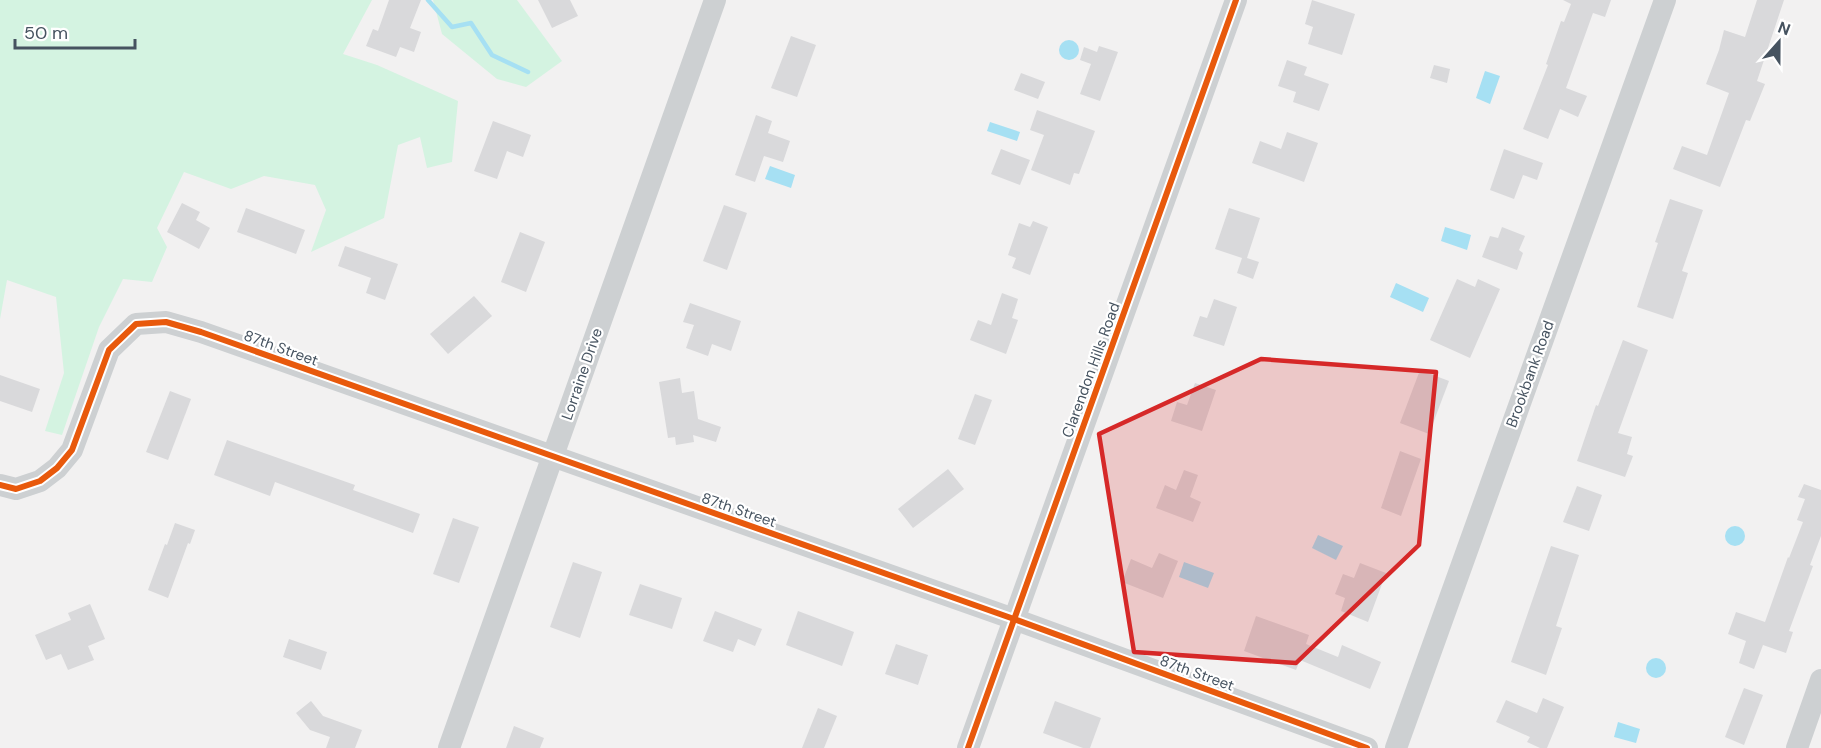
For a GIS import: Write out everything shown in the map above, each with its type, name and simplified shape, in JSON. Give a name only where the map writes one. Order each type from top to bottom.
[{"type":"street","name":"Lorraine Drive","points":[[449,748],[715,0]]},
{"type":"street","name":"Clarendon Hills Road","points":[[968,748],[1236,0]]},
{"type":"street","name":"Brookbank Road","points":[[1396,748],[1665,0]]},
{"type":"street","name":"87th Street","points":[[0,485],[16,489],[40,481],[57,468],[72,450],[109,350],[136,324],[166,322],[201,332],[1014,619],[1367,748]]},
{"type":"street","points":[[1797,748],[1821,680]]},
{"type":"highlighted area","points":[[1261,359],[1436,372],[1419,545],[1296,663],[1134,652],[1099,434]]},
{"type":"green space","points":[[0,0],[372,0],[343,54],[377,65],[458,101],[452,162],[427,168],[420,137],[398,145],[384,218],[311,252],[326,210],[315,185],[264,176],[231,189],[184,172],[157,228],[167,247],[152,282],[123,279],[99,327],[62,435],[45,431],[64,373],[56,297],[7,280],[0,319]]},
{"type":"green space","points":[[433,0],[517,0],[562,61],[526,87],[497,79],[442,34]]},
{"type":"water","points":[[1065,40],[1073,40],[1079,46],[1079,54],[1073,60],[1065,60],[1059,54],[1059,46]]},
{"type":"water","points":[[1485,71],[1500,76],[1490,104],[1476,98]]},
{"type":"water","points":[[990,122],[1020,132],[1017,141],[987,131]]},
{"type":"water","points":[[770,166],[795,175],[791,188],[765,179]]},
{"type":"water","points":[[1445,227],[1471,235],[1467,250],[1441,241]]},
{"type":"water","points":[[1396,283],[1429,298],[1423,312],[1390,297]]},
{"type":"water","points":[[1735,526],[1742,529],[1745,536],[1742,543],[1735,546],[1728,543],[1725,536],[1728,529]]},
{"type":"water","points":[[1318,535],[1343,546],[1336,560],[1312,548]]},
{"type":"water","points":[[1184,562],[1214,573],[1208,588],[1179,577]]},
{"type":"water","points":[[1656,658],[1663,661],[1666,668],[1663,675],[1656,678],[1649,675],[1646,668],[1649,661]]},
{"type":"water","points":[[1618,722],[1640,729],[1636,743],[1614,737]]},
{"type":"building","points":[[389,0],[421,0],[410,28],[421,32],[414,52],[400,47],[396,57],[366,46],[373,29],[378,31]]},
{"type":"building","points":[[538,0],[570,0],[578,16],[552,28]]},
{"type":"building","points":[[1312,0],[1355,14],[1342,55],[1308,44],[1313,27],[1305,24]]},
{"type":"building","points":[[1563,0],[1611,0],[1605,17],[1593,13],[1566,88],[1587,96],[1578,117],[1560,109],[1548,139],[1523,129],[1548,65],[1546,64],[1561,21],[1564,22],[1571,4]]},
{"type":"building","points":[[1757,0],[1784,0],[1757,81],[1765,84],[1750,121],[1746,120],[1720,187],[1673,169],[1682,146],[1707,155],[1729,93],[1706,84],[1724,30],[1745,37]]},
{"type":"building","points":[[791,36],[816,45],[797,97],[771,88]]},
{"type":"building","points":[[1099,46],[1118,52],[1100,101],[1080,94],[1091,64],[1080,60],[1084,47],[1097,52]]},
{"type":"building","points":[[1287,60],[1307,67],[1304,75],[1329,84],[1319,111],[1293,102],[1296,92],[1278,86]]},
{"type":"building","points":[[1434,65],[1450,69],[1447,83],[1430,78]]},
{"type":"building","points":[[1021,73],[1045,82],[1038,99],[1014,90]]},
{"type":"building","points":[[1037,110],[1095,131],[1079,174],[1074,173],[1070,185],[1031,170],[1044,135],[1030,130]]},
{"type":"building","points":[[756,115],[772,121],[768,133],[790,141],[783,162],[764,156],[755,182],[735,175]]},
{"type":"building","points":[[493,121],[531,135],[523,157],[507,151],[497,179],[474,171]]},
{"type":"building","points":[[1287,132],[1318,143],[1304,182],[1252,163],[1260,141],[1281,149]]},
{"type":"building","points":[[1001,149],[1030,160],[1020,185],[991,174]]},
{"type":"building","points":[[1504,149],[1543,163],[1537,180],[1523,175],[1514,199],[1490,190]]},
{"type":"building","points":[[1670,199],[1703,210],[1682,271],[1688,273],[1673,319],[1637,307]]},
{"type":"building","points":[[182,203],[200,212],[196,220],[210,228],[199,249],[167,232]]},
{"type":"building","points":[[724,205],[747,213],[727,270],[703,261]]},
{"type":"building","points":[[246,208],[305,230],[296,254],[237,232]]},
{"type":"building","points":[[1229,208],[1260,218],[1247,258],[1259,262],[1253,279],[1237,273],[1242,258],[1215,249]]},
{"type":"building","points":[[1033,221],[1048,227],[1030,275],[1012,268],[1016,258],[1008,255],[1019,223],[1030,227]]},
{"type":"building","points":[[1502,227],[1525,236],[1519,250],[1523,253],[1517,270],[1482,257],[1490,236],[1498,238]]},
{"type":"building","points":[[520,232],[545,242],[526,292],[501,282]]},
{"type":"building","points":[[345,246],[398,264],[385,300],[366,293],[371,278],[338,266]]},
{"type":"building","points":[[1457,279],[1475,287],[1478,279],[1500,289],[1470,358],[1430,340]]},
{"type":"building","points":[[1002,293],[1018,299],[1012,318],[1018,320],[1006,354],[970,340],[978,320],[991,325]]},
{"type":"building","points":[[474,296],[492,316],[448,354],[430,334]]},
{"type":"building","points":[[1214,299],[1237,307],[1224,346],[1193,336],[1200,316],[1207,318]]},
{"type":"building","points":[[690,303],[741,321],[731,351],[712,344],[708,356],[686,348],[694,325],[683,322]]},
{"type":"building","points":[[1623,340],[1648,350],[1618,433],[1632,437],[1627,454],[1633,456],[1625,477],[1577,461],[1596,405],[1598,406]]},
{"type":"building","points":[[1420,370],[1449,381],[1429,434],[1400,423]]},
{"type":"building","points":[[0,375],[40,389],[32,412],[0,401]]},
{"type":"building","points":[[680,378],[682,393],[694,391],[698,419],[721,427],[716,442],[693,435],[694,442],[676,445],[675,437],[668,438],[659,382]]},
{"type":"building","points":[[1195,383],[1216,390],[1202,431],[1171,421],[1177,402],[1187,405]]},
{"type":"building","points":[[170,391],[191,399],[168,460],[146,452]]},
{"type":"building","points":[[975,394],[992,400],[975,445],[958,439]]},
{"type":"building","points":[[227,440],[355,485],[353,490],[420,514],[413,533],[275,482],[270,496],[214,475]]},
{"type":"building","points":[[1400,451],[1421,459],[1401,516],[1381,508]]},
{"type":"building","points":[[948,469],[964,489],[913,528],[898,509]]},
{"type":"building","points":[[1184,470],[1198,475],[1190,497],[1201,502],[1193,522],[1156,508],[1165,485],[1176,490]]},
{"type":"building","points":[[1804,484],[1821,490],[1821,536],[1810,565],[1813,566],[1789,631],[1793,632],[1786,653],[1763,645],[1754,669],[1739,663],[1746,641],[1728,634],[1736,612],[1765,622],[1803,522],[1797,520],[1805,499],[1798,497]]},
{"type":"building","points":[[1577,486],[1602,495],[1589,531],[1563,522]]},
{"type":"building","points":[[453,518],[479,527],[459,583],[433,574]]},
{"type":"building","points":[[175,523],[195,530],[168,598],[148,590]]},
{"type":"building","points":[[1551,546],[1579,555],[1556,626],[1562,628],[1546,675],[1511,662]]},
{"type":"building","points":[[1159,553],[1178,561],[1163,598],[1122,582],[1131,559],[1152,568]]},
{"type":"building","points":[[573,562],[602,572],[580,638],[550,627]]},
{"type":"building","points":[[1360,563],[1386,573],[1368,622],[1341,611],[1345,598],[1335,594],[1343,574],[1354,578]]},
{"type":"building","points":[[640,584],[682,598],[672,629],[629,615]]},
{"type":"building","points":[[90,604],[105,639],[88,646],[94,660],[68,670],[61,654],[46,660],[35,635],[71,620],[68,613]]},
{"type":"building","points":[[715,611],[762,629],[755,646],[738,639],[733,652],[703,641]]},
{"type":"building","points":[[798,611],[854,632],[842,666],[786,645]]},
{"type":"building","points":[[1256,616],[1309,635],[1306,644],[1338,657],[1342,645],[1381,662],[1370,689],[1300,660],[1296,670],[1244,651]]},
{"type":"building","points":[[289,639],[327,652],[321,670],[283,657]]},
{"type":"building","points":[[896,644],[928,655],[918,685],[885,674]]},
{"type":"building","points":[[1744,688],[1763,695],[1744,745],[1725,737]]},
{"type":"building","points":[[1543,698],[1564,707],[1547,748],[1540,748],[1527,742],[1530,737],[1496,722],[1506,700],[1537,713]]},
{"type":"building","points":[[311,701],[323,716],[362,730],[355,748],[326,748],[330,737],[310,730],[296,713]]},
{"type":"building","points":[[1055,701],[1101,718],[1090,748],[1083,748],[1043,733]]},
{"type":"building","points":[[818,708],[837,716],[824,748],[802,748]]},
{"type":"building","points":[[514,726],[544,738],[540,748],[506,748]]},
{"type":"waterway","points":[[428,0],[452,27],[471,23],[492,55],[528,72]]},
{"type":"cycle path","points":[[968,748],[1236,0]]},
{"type":"cycle path","points":[[0,485],[16,489],[40,481],[57,468],[72,450],[109,350],[136,324],[166,322],[201,332],[1014,619],[1367,748]]}]
